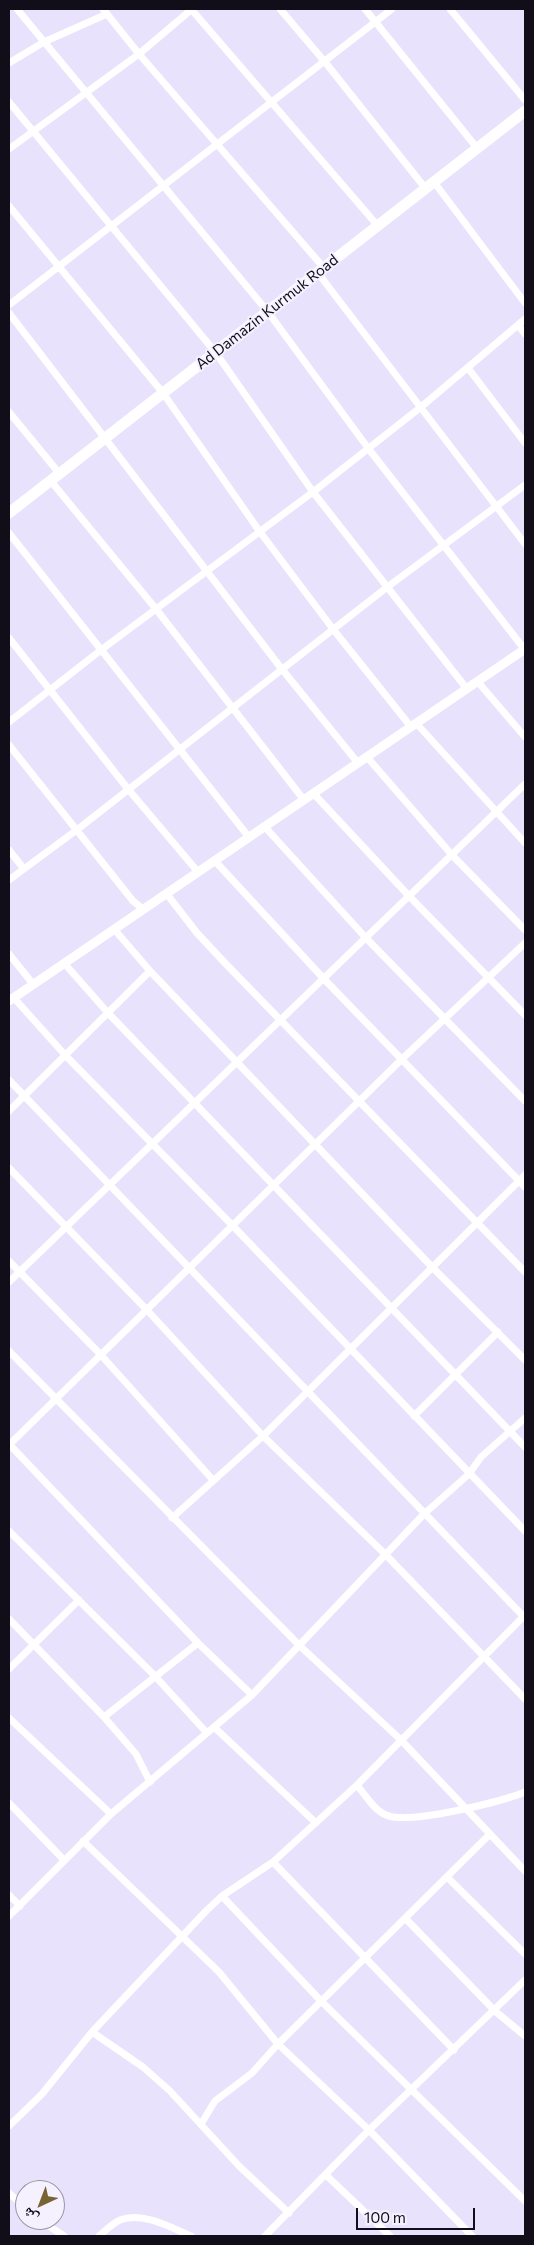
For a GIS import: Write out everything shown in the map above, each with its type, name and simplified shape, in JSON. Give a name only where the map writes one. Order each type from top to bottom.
[{"type":"highway","name":"Ad Damazin Kurmuk Road","points":[[9,511],[105,439],[525,111]]},
{"type":"street","points":[[17,9],[85,94],[165,185],[268,312],[442,546],[525,649],[11,999],[233,1226],[525,1531]]},
{"type":"street","points":[[9,149],[139,54],[191,9],[378,226]]},
{"type":"street","points":[[280,9],[430,185],[525,303]]},
{"type":"street","points":[[365,9],[477,148]]},
{"type":"street","points":[[9,306],[218,146],[392,9]]},
{"type":"street","points":[[450,9],[525,100]]},
{"type":"street","points":[[9,63],[44,42],[105,11],[321,270],[421,407],[525,544]]},
{"type":"street","points":[[9,102],[216,352],[313,492],[386,588],[467,689]]},
{"type":"street","points":[[9,206],[162,393],[260,532],[333,629],[414,725],[525,843]]},
{"type":"street","points":[[9,313],[281,668],[358,763]]},
{"type":"street","points":[[9,722],[100,650],[313,492],[421,407],[525,319]]},
{"type":"street","points":[[518,325],[525,334]]},
{"type":"street","points":[[468,368],[525,443]]},
{"type":"street","points":[[9,412],[54,477],[304,800]]},
{"type":"street","points":[[9,880],[78,829],[281,668],[525,485]]},
{"type":"street","points":[[9,533],[248,836]]},
{"type":"street","points":[[9,638],[128,789],[198,872]]},
{"type":"street","points":[[478,682],[525,737]]},
{"type":"street","points":[[9,745],[78,829],[133,901],[142,909]]},
{"type":"street","points":[[366,757],[452,854],[525,930]]},
{"type":"street","points":[[9,1282],[525,784]]},
{"type":"street","points":[[313,793],[409,896],[525,1015]]},
{"type":"street","points":[[264,826],[366,938],[525,1101]]},
{"type":"street","points":[[9,850],[24,869]]},
{"type":"street","points":[[214,860],[324,979],[525,1187]]},
{"type":"street","points":[[166,893],[197,933],[525,1272]]},
{"type":"street","points":[[114,929],[150,971],[432,1268],[525,1360]]},
{"type":"street","points":[[252,1695],[198,1643],[9,1444],[101,1356],[402,1059],[525,943]]},
{"type":"street","points":[[9,954],[33,984]]},
{"type":"street","points":[[64,963],[109,1014],[525,1447]]},
{"type":"street","points":[[9,1111],[109,1014],[150,971]]},
{"type":"street","points":[[9,1080],[424,1514],[525,1616],[357,1785],[274,1862],[222,1896],[92,2032],[42,2094],[9,2126]]},
{"type":"street","points":[[9,1168],[147,1310],[263,1436],[385,1554],[525,1699]]},
{"type":"street","points":[[172,1518],[263,1436],[525,1175]]},
{"type":"street","points":[[9,1261],[101,1356],[214,1480]]},
{"type":"street","points":[[414,1416],[454,1373],[498,1332]]},
{"type":"street","points":[[9,1351],[300,1646],[400,1740],[525,1871]]},
{"type":"street","points":[[9,1916],[111,1814],[252,1695],[424,1514],[469,1474],[481,1457],[525,1418]]},
{"type":"street","points":[[9,1531],[154,1675],[207,1733]]},
{"type":"street","points":[[9,1669],[79,1600]]},
{"type":"street","points":[[9,1619],[104,1717],[136,1754],[150,1782]]},
{"type":"street","points":[[104,1717],[154,1675],[198,1643]]},
{"type":"street","points":[[9,1718],[111,1814]]},
{"type":"street","points":[[214,1727],[316,1823]]},
{"type":"street","points":[[357,1785],[384,1815],[397,1819],[465,1809],[525,1792]]},
{"type":"street","points":[[9,1803],[64,1860]]},
{"type":"street","points":[[200,2124],[215,2101],[252,2072],[321,2000],[490,1834]]},
{"type":"street","points":[[83,1842],[219,1972],[278,2044],[369,2130],[472,2236]]},
{"type":"street","points":[[274,1862],[454,2050]]},
{"type":"street","points":[[447,1877],[525,1954]]},
{"type":"street","points":[[9,1895],[20,1906]]},
{"type":"street","points":[[222,1896],[321,2000],[525,2201]]},
{"type":"street","points":[[405,1918],[495,2011],[525,2036]]},
{"type":"street","points":[[266,2236],[369,2130],[413,2090],[525,1980]]},
{"type":"street","points":[[92,2032],[143,2067],[170,2091],[239,2166],[289,2213]]},
{"type":"street","points":[[326,2175],[390,2236]]},
{"type":"street","points":[[99,2236],[120,2220],[131,2217],[158,2223],[191,2236]]}]
